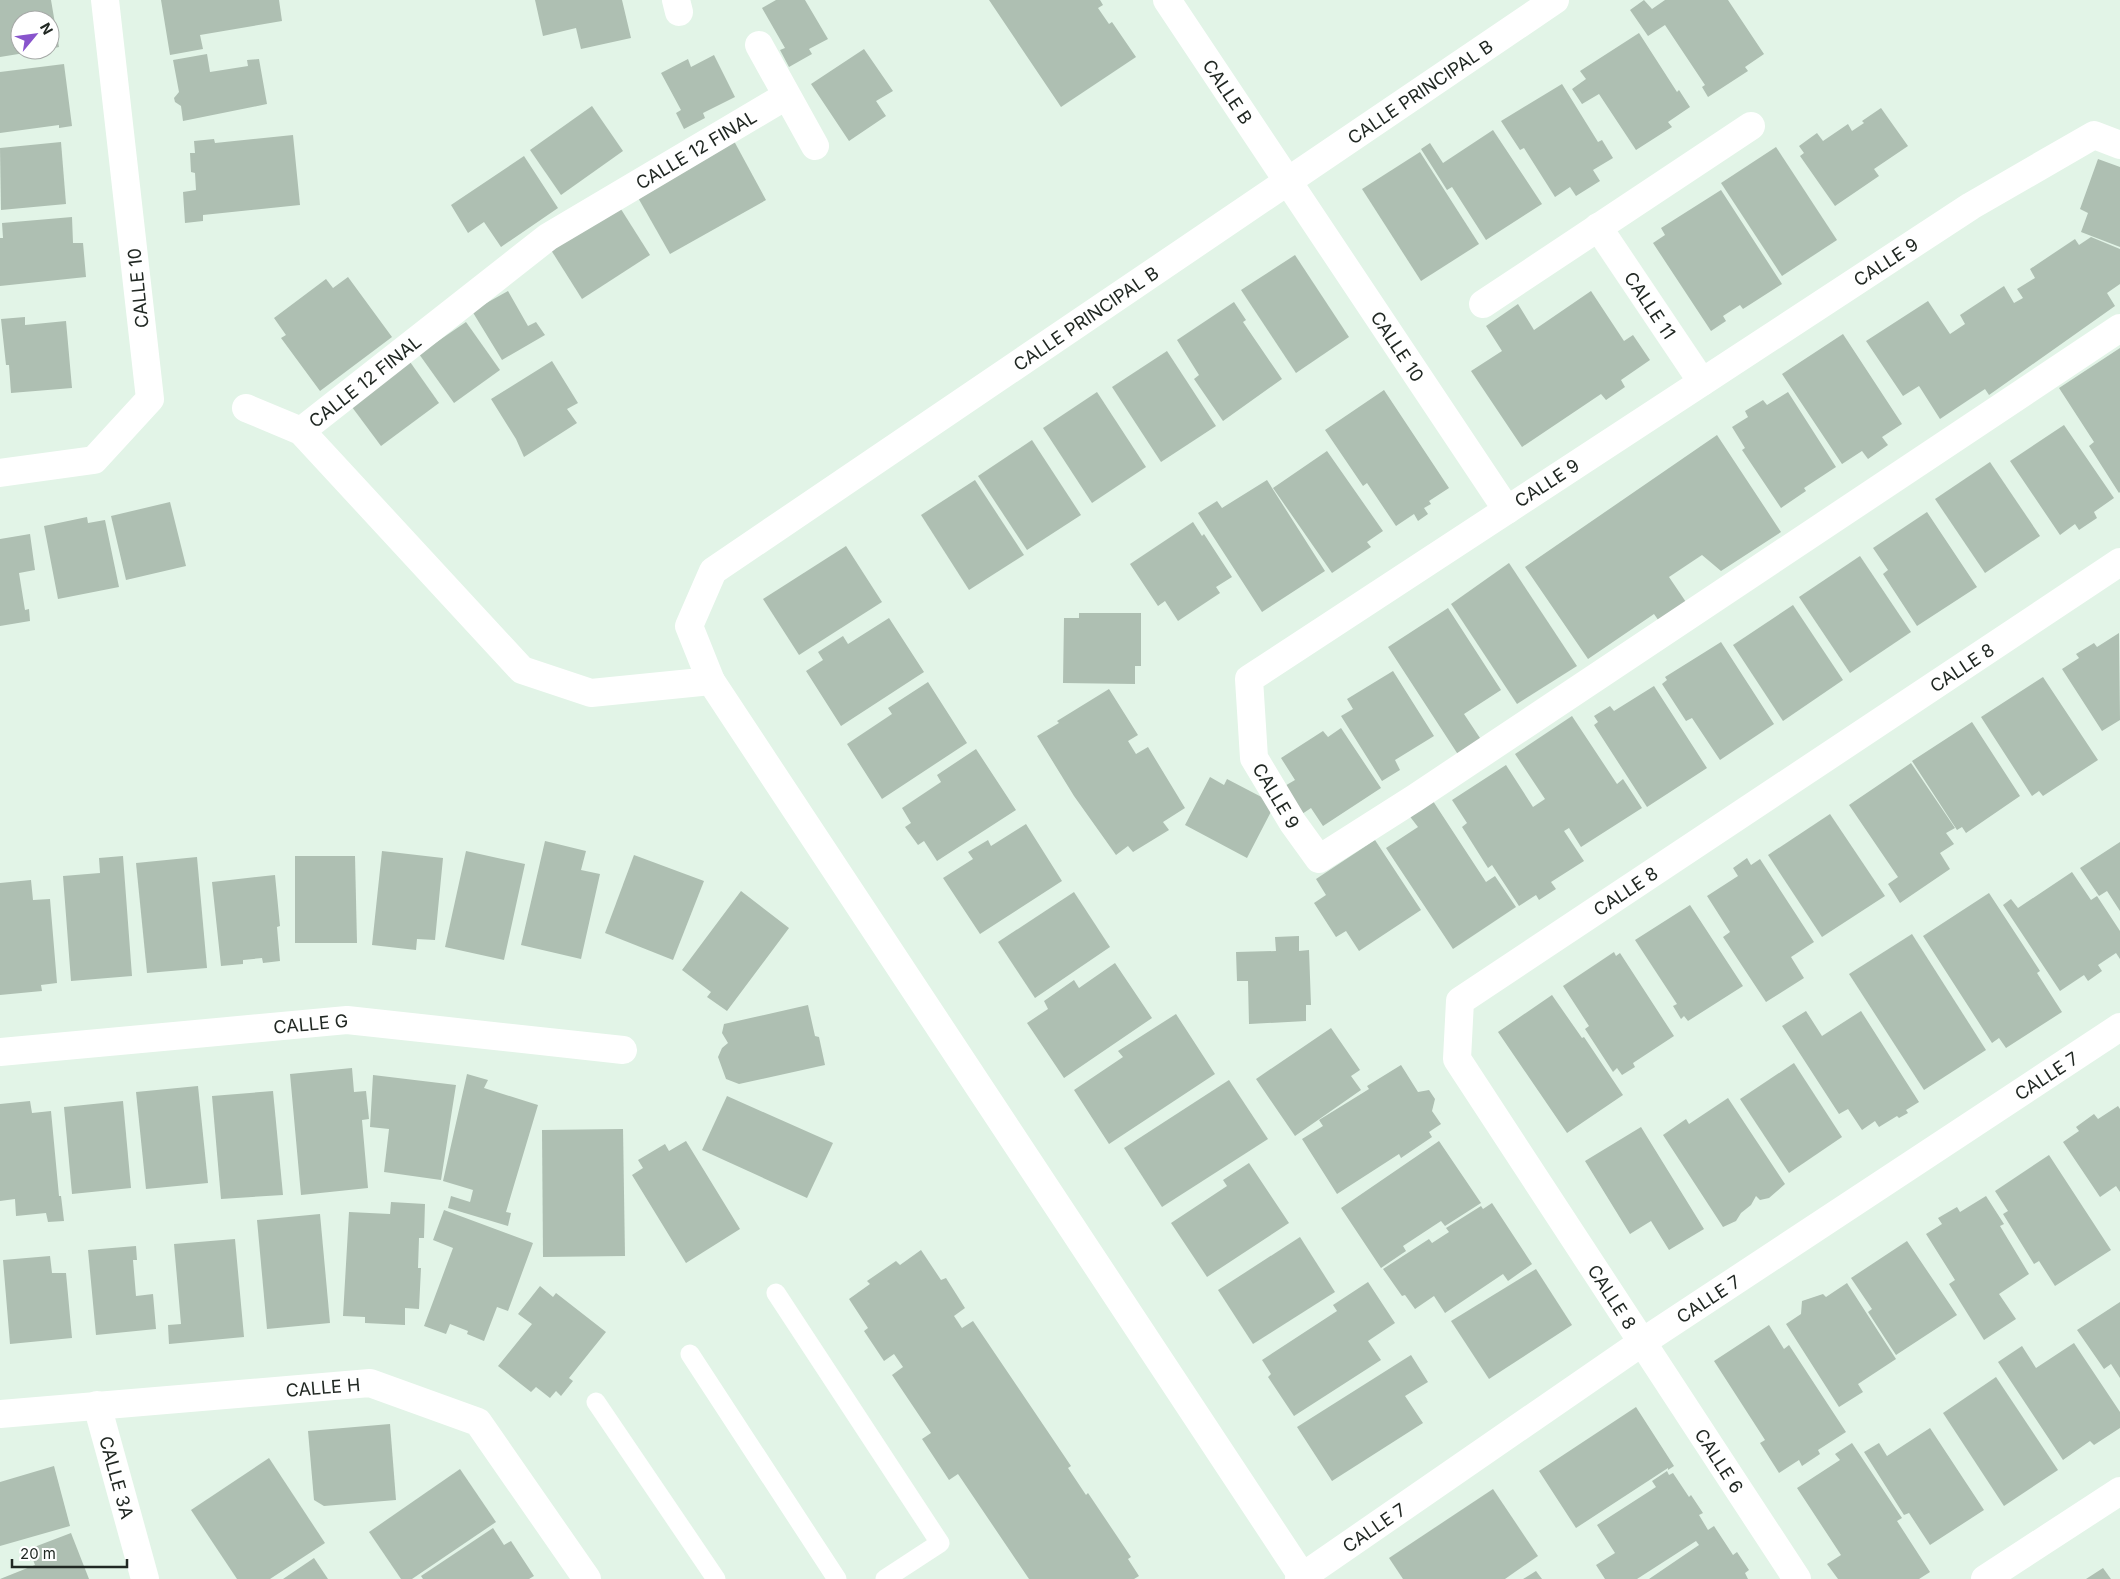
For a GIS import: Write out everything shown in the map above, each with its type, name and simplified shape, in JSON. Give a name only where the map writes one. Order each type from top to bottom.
[{"type":"street","name":"CALLE 10","points":[[0,473],[94,460],[150,399],[106,0]]},
{"type":"street","name":"CALLE B","points":[[1167,0],[1288,183]]},
{"type":"street","name":"CALLE PRINCIPAL B","points":[[1302,1578],[711,681],[689,626],[713,571],[1288,183],[1555,0]]},
{"type":"street","points":[[759,45],[815,146]]},
{"type":"street","name":"CALLE 12 FINAL","points":[[711,681],[591,692],[522,670],[301,431],[548,237],[786,96]]},
{"type":"street","points":[[1483,304],[1751,126]]},
{"type":"street","name":"CALLE 9","points":[[2120,145],[2094,135],[1971,206],[1249,679],[1254,758],[1293,823],[1319,859],[1440,782],[2120,328]]},
{"type":"street","name":"CALLE 10","points":[[1288,183],[1507,510]]},
{"type":"street","name":"CALLE 11","points":[[1598,227],[1702,382]]},
{"type":"street","points":[[246,408],[301,431]]},
{"type":"street","name":"CALLE 8","points":[[1641,1343],[1457,1058],[1460,1001],[2120,562]]},
{"type":"street","name":"CALLE G","points":[[0,1052],[347,1020],[623,1050]]},
{"type":"street","name":"CALLE 7","points":[[1302,1578],[1641,1343],[2120,1027]]},
{"type":"street","name":"CALLE 6","points":[[1641,1343],[1797,1579]]},
{"type":"street","name":"CALLE H","points":[[0,1414],[370,1383],[478,1422],[587,1579]]},
{"type":"street","name":"CALLE 3A","points":[[97,1405],[145,1579]]},
{"type":"street","points":[[1984,1579],[2120,1491]]},
{"type":"lane","points":[[776,1293],[940,1543],[886,1579]]},
{"type":"lane","points":[[690,1354],[838,1579]]},
{"type":"lane","points":[[596,1402],[716,1579]]},
{"type":"building","points":[[0,0],[51,0],[53,10],[10,10],[10,55],[0,57]]},
{"type":"building","points":[[161,0],[279,0],[282,21],[200,35],[203,49],[170,55]]},
{"type":"building","points":[[535,0],[622,0],[631,38],[581,49],[576,28],[543,36]]},
{"type":"building","points":[[776,0],[805,0],[828,39],[809,49],[812,54],[789,67],[780,50],[785,48],[762,8]]},
{"type":"building","points":[[989,0],[1100,0],[1103,5],[1098,8],[1109,24],[1112,22],[1136,57],[1061,107]]},
{"type":"building","points":[[1644,0],[1652,9],[1665,0],[1728,0],[1764,54],[1745,67],[1748,71],[1708,97],[1702,87],[1705,85],[1665,25],[1648,36],[1630,10]]},
{"type":"building","points":[[1639,33],[1677,92],[1679,90],[1690,107],[1668,122],[1672,127],[1636,150],[1599,94],[1582,104],[1572,89],[1586,79],[1580,71]]},
{"type":"building","points":[[864,49],[893,91],[876,101],[886,116],[849,141],[811,84]]},
{"type":"building","points":[[207,54],[210,72],[248,66],[247,60],[259,59],[267,104],[183,121],[181,106],[175,102],[174,98],[179,92],[173,60]]},
{"type":"building","points":[[714,55],[735,97],[703,113],[705,118],[684,129],[676,113],[681,110],[661,73],[688,59],[691,67]]},
{"type":"building","points":[[64,64],[72,126],[59,128],[59,125],[0,133],[0,72]]},
{"type":"building","points":[[1562,84],[1598,142],[1602,140],[1613,158],[1593,170],[1600,181],[1576,196],[1570,187],[1555,197],[1524,148],[1520,150],[1501,121]]},
{"type":"building","points":[[592,106],[623,151],[561,195],[530,150]]},
{"type":"building","points":[[1881,108],[1908,146],[1874,169],[1879,176],[1835,206],[1800,156],[1804,153],[1799,146],[1817,133],[1823,141],[1848,124],[1852,131],[1864,123],[1862,121]]},
{"type":"building","points":[[1493,130],[1542,204],[1486,240],[1452,187],[1447,190],[1421,149],[1430,143],[1443,163]]},
{"type":"building","points":[[293,135],[300,205],[203,215],[203,221],[185,223],[183,192],[196,190],[195,173],[191,172],[190,153],[195,153],[194,141],[214,139],[215,143]]},
{"type":"building","points":[[734,141],[766,200],[670,254],[637,196]]},
{"type":"building","points":[[61,142],[66,204],[1,210],[0,148]]},
{"type":"building","points":[[1776,147],[1837,240],[1782,276],[1721,183]]},
{"type":"building","points":[[1420,152],[1479,244],[1421,281],[1362,189]]},
{"type":"building","points":[[524,156],[558,208],[501,247],[484,222],[468,233],[451,205]]},
{"type":"building","points":[[2098,159],[2120,167],[2120,247],[2081,232],[2088,213],[2080,209]]},
{"type":"building","points":[[1721,190],[1782,284],[1743,309],[1740,305],[1723,316],[1726,321],[1711,331],[1653,243],[1665,235],[1661,228]]},
{"type":"building","points":[[619,206],[650,255],[582,299],[551,250]]},
{"type":"building","points":[[72,217],[73,243],[83,243],[86,277],[0,286],[0,238],[3,238],[2,223]]},
{"type":"building","points":[[2091,237],[2120,249],[2120,284],[2107,293],[2115,306],[1989,395],[1985,389],[1940,419],[1919,386],[1903,396],[1866,341],[1928,301],[1950,334],[1965,324],[1960,315],[2004,286],[2014,303],[2023,298],[2017,289],[2035,278],[2030,269],[2075,239],[2079,245]]},
{"type":"building","points":[[1295,255],[1349,337],[1296,373],[1241,290]]},
{"type":"building","points":[[348,277],[392,337],[320,391],[281,338],[286,335],[274,318],[326,279],[333,288]]},
{"type":"building","points":[[508,291],[528,326],[536,322],[545,335],[502,360],[472,311]]},
{"type":"building","points":[[1591,291],[1624,341],[1633,335],[1650,360],[1621,380],[1625,387],[1606,400],[1601,394],[1522,447],[1471,371],[1502,351],[1486,326],[1518,304],[1534,330]]},
{"type":"building","points":[[1234,302],[1246,320],[1243,322],[1282,379],[1223,421],[1194,379],[1199,375],[1177,340]]},
{"type":"building","points":[[25,317],[25,325],[66,321],[72,388],[11,393],[9,365],[6,365],[1,319]]},
{"type":"building","points":[[466,322],[500,370],[454,403],[419,354]]},
{"type":"building","points":[[1843,334],[1902,424],[1882,437],[1888,445],[1868,459],[1862,451],[1842,464],[1782,374]]},
{"type":"building","points":[[2120,348],[2119,493],[2089,446],[2094,442],[2059,388]]},
{"type":"building","points":[[1167,351],[1216,426],[1161,462],[1112,387]]},
{"type":"building","points":[[408,359],[439,403],[381,446],[349,403]]},
{"type":"building","points":[[552,361],[578,403],[567,409],[577,423],[524,457],[516,439],[491,399]]},
{"type":"building","points":[[1384,390],[1449,488],[1429,501],[1431,504],[1424,508],[1428,514],[1418,521],[1414,514],[1396,526],[1367,483],[1363,486],[1325,430]]},
{"type":"building","points":[[1097,392],[1146,467],[1092,503],[1043,428]]},
{"type":"building","points":[[1788,392],[1836,467],[1804,488],[1806,491],[1781,508],[1742,450],[1745,448],[1732,427],[1748,417],[1745,411],[1763,400],[1767,405]]},
{"type":"building","points":[[2064,425],[2114,498],[2094,512],[2097,518],[2079,530],[2075,524],[2060,535],[2010,461]]},
{"type":"building","points":[[1717,435],[1781,532],[1721,571],[1702,555],[1669,577],[1688,605],[1661,624],[1654,614],[1588,659],[1525,567]]},
{"type":"building","points":[[1032,440],[1081,515],[1027,550],[978,476]]},
{"type":"building","points":[[1327,451],[1383,531],[1367,542],[1371,547],[1332,573],[1273,488]]},
{"type":"building","points":[[1990,462],[2040,536],[1985,573],[1935,499]]},
{"type":"building","points":[[975,480],[1024,555],[969,590],[921,515]]},
{"type":"building","points":[[1267,480],[1325,571],[1262,612],[1198,513],[1217,501],[1222,508]]},
{"type":"building","points":[[170,502],[186,566],[126,580],[111,516]]},
{"type":"building","points":[[1927,512],[1977,587],[1917,626],[1883,574],[1888,570],[1873,548]]},
{"type":"building","points":[[87,517],[88,523],[105,520],[119,587],[58,599],[44,526]]},
{"type":"building","points":[[1193,522],[1202,536],[1204,534],[1232,577],[1216,587],[1220,593],[1178,621],[1165,601],[1158,606],[1130,564]]},
{"type":"building","points":[[30,534],[35,570],[19,573],[25,610],[29,609],[30,621],[0,626],[0,539]]},
{"type":"building","points":[[846,546],[882,602],[799,655],[763,599]]},
{"type":"building","points":[[1860,556],[1911,632],[1850,673],[1799,597]]},
{"type":"building","points":[[1509,563],[1577,666],[1517,704],[1451,604]]},
{"type":"building","points":[[1793,605],[1843,680],[1783,721],[1733,645]]},
{"type":"building","points":[[1448,608],[1501,690],[1464,714],[1482,741],[1459,756],[1388,647]]},
{"type":"building","points":[[1079,613],[1141,613],[1141,666],[1135,666],[1135,684],[1063,683],[1064,618],[1079,618]]},
{"type":"building","points":[[889,618],[924,672],[841,726],[806,671],[823,660],[818,652],[843,636],[848,644]]},
{"type":"building","points":[[2119,633],[2120,720],[2102,731],[2062,669],[2079,658],[2076,654],[2094,643],[2097,647]]},
{"type":"building","points":[[1721,642],[1774,724],[1720,760],[1692,718],[1686,721],[1662,684],[1667,680],[1665,677]]},
{"type":"building","points":[[1393,671],[1434,736],[1395,760],[1400,770],[1382,781],[1341,716],[1353,709],[1347,699]]},
{"type":"building","points":[[2043,677],[2098,760],[2043,796],[2039,791],[2032,796],[1981,717]]},
{"type":"building","points":[[928,682],[967,743],[882,799],[847,744],[892,714],[888,708]]},
{"type":"building","points":[[1654,686],[1707,768],[1647,807],[1594,725],[1598,722],[1594,716],[1610,706],[1614,711]]},
{"type":"building","points":[[1109,689],[1138,735],[1128,741],[1136,754],[1148,747],[1185,808],[1163,822],[1169,830],[1133,852],[1128,846],[1116,855],[1074,796],[1037,736],[1059,723],[1057,721]]},
{"type":"building","points":[[1572,716],[1617,784],[1623,779],[1642,808],[1581,847],[1569,828],[1564,831],[1584,861],[1551,882],[1556,889],[1539,900],[1536,895],[1519,906],[1492,865],[1488,868],[1462,827],[1467,823],[1452,800],[1506,765],[1533,807],[1545,799],[1515,754]]},
{"type":"building","points":[[1972,722],[2020,796],[1966,833],[1962,827],[1957,830],[1912,761]]},
{"type":"building","points":[[1341,728],[1381,788],[1323,826],[1311,808],[1302,814],[1283,787],[1295,780],[1281,758],[1323,731],[1328,737]]},
{"type":"building","points":[[976,749],[1016,810],[937,861],[924,841],[918,845],[905,827],[911,823],[902,808],[941,782],[937,775]]},
{"type":"building","points":[[1911,763],[1955,828],[1946,833],[1954,844],[1940,853],[1950,869],[1900,903],[1888,884],[1898,877],[1849,805]]},
{"type":"building","points":[[1210,777],[1224,785],[1227,779],[1275,804],[1247,858],[1185,825]]},
{"type":"building","points":[[1431,798],[1486,882],[1495,876],[1516,907],[1453,949],[1386,848],[1418,827],[1408,814]]},
{"type":"building","points":[[1830,814],[1885,896],[1822,937],[1768,855]]},
{"type":"building","points":[[1026,824],[1062,881],[980,934],[943,878],[973,859],[968,852],[988,840],[991,846]]},
{"type":"building","points":[[1375,840],[1421,910],[1359,951],[1346,931],[1336,937],[1314,903],[1326,895],[1316,879]]},
{"type":"building","points":[[545,841],[586,851],[581,870],[600,874],[581,959],[521,945]]},
{"type":"building","points":[[2120,842],[2120,911],[2107,891],[2099,896],[2080,868]]},
{"type":"building","points":[[382,851],[443,858],[435,940],[417,939],[416,950],[372,945]]},
{"type":"building","points":[[466,851],[525,864],[504,960],[445,947]]},
{"type":"building","points":[[634,855],[704,881],[673,960],[605,933]]},
{"type":"building","points":[[123,856],[132,976],[71,981],[63,876],[100,873],[99,858]]},
{"type":"building","points":[[295,856],[355,856],[357,943],[295,943]]},
{"type":"building","points":[[197,857],[207,968],[147,973],[136,863]]},
{"type":"building","points":[[1747,858],[1751,865],[1760,859],[1814,942],[1791,957],[1804,978],[1766,1002],[1723,937],[1730,932],[1707,896],[1738,876],[1733,868]]},
{"type":"building","points":[[2072,872],[2091,900],[2097,896],[2120,931],[2120,959],[2116,953],[2098,965],[2102,971],[2088,981],[2084,975],[2060,991],[2003,905],[2011,899],[2018,908]]},
{"type":"building","points":[[275,875],[280,926],[277,927],[280,961],[263,963],[262,958],[243,960],[243,964],[221,966],[212,882]]},
{"type":"building","points":[[31,880],[33,900],[50,899],[57,983],[41,985],[42,991],[0,995],[0,883]]},
{"type":"building","points":[[741,891],[789,928],[727,1011],[707,997],[711,992],[682,970]]},
{"type":"building","points":[[1074,892],[1110,947],[1035,998],[998,942]]},
{"type":"building","points":[[1989,893],[2040,971],[2037,973],[2062,1012],[2006,1048],[1999,1038],[1992,1043],[1923,936]]},
{"type":"building","points":[[1690,905],[1743,986],[1688,1021],[1684,1016],[1681,1019],[1673,1006],[1677,1004],[1635,940]]},
{"type":"building","points":[[1912,934],[1986,1050],[1924,1090],[1849,974]]},
{"type":"building","points":[[1299,936],[1299,951],[1309,950],[1311,1005],[1306,1005],[1306,1021],[1249,1024],[1248,981],[1237,981],[1236,952],[1276,951],[1275,937]]},
{"type":"building","points":[[1614,952],[1616,956],[1620,953],[1674,1036],[1633,1063],[1635,1067],[1622,1075],[1617,1068],[1613,1072],[1585,1029],[1589,1026],[1563,986]]},
{"type":"building","points":[[1115,963],[1152,1018],[1064,1078],[1027,1023],[1048,1009],[1044,1001],[1074,980],[1079,988]]},
{"type":"building","points":[[1552,995],[1582,1038],[1584,1037],[1623,1095],[1567,1133],[1498,1032]]},
{"type":"building","points":[[808,1005],[815,1036],[819,1037],[825,1065],[739,1084],[726,1079],[718,1057],[722,1048],[728,1043],[722,1033],[724,1024]]},
{"type":"building","points":[[1806,1011],[1822,1036],[1861,1011],[1919,1102],[1906,1110],[1908,1113],[1899,1118],[1897,1116],[1879,1127],[1875,1121],[1862,1130],[1848,1109],[1839,1114],[1782,1026]]},
{"type":"building","points":[[1176,1014],[1215,1074],[1109,1144],[1074,1090],[1123,1057],[1118,1051]]},
{"type":"building","points":[[1331,1028],[1360,1070],[1351,1076],[1361,1090],[1295,1136],[1256,1079]]},
{"type":"building","points":[[1794,1063],[1842,1137],[1789,1173],[1740,1099]]},
{"type":"building","points":[[1401,1065],[1418,1092],[1429,1090],[1435,1099],[1432,1111],[1441,1124],[1429,1132],[1432,1137],[1401,1158],[1399,1154],[1337,1194],[1302,1139],[1323,1126],[1319,1120],[1369,1089],[1367,1086]]},
{"type":"building","points":[[352,1068],[354,1092],[366,1091],[369,1119],[362,1120],[368,1188],[301,1195],[290,1074]]},
{"type":"building","points":[[467,1074],[488,1080],[484,1088],[538,1105],[506,1212],[511,1213],[508,1226],[448,1208],[451,1196],[470,1202],[473,1190],[443,1181]]},
{"type":"building","points":[[373,1075],[456,1085],[441,1180],[384,1172],[389,1129],[370,1127]]},
{"type":"building","points":[[1229,1080],[1268,1139],[1162,1207],[1124,1148]]},
{"type":"building","points":[[198,1086],[208,1183],[146,1189],[136,1092]]},
{"type":"building","points":[[273,1091],[283,1195],[221,1199],[212,1096]]},
{"type":"building","points":[[727,1096],[833,1143],[807,1198],[702,1150]]},
{"type":"building","points":[[1728,1098],[1785,1184],[1769,1198],[1760,1200],[1756,1196],[1751,1205],[1741,1213],[1736,1221],[1723,1227],[1663,1135],[1686,1119],[1689,1124]]},
{"type":"building","points":[[30,1101],[32,1113],[51,1111],[59,1196],[61,1196],[64,1221],[48,1222],[46,1213],[16,1216],[15,1199],[0,1201],[0,1104]]},
{"type":"building","points":[[123,1101],[131,1188],[72,1194],[64,1107]]},
{"type":"building","points":[[2118,1106],[2120,1109],[2120,1192],[2116,1186],[2100,1197],[2063,1142],[2079,1131],[2076,1127],[2094,1114],[2098,1119]]},
{"type":"building","points":[[1641,1127],[1704,1229],[1669,1250],[1651,1221],[1630,1234],[1585,1161]]},
{"type":"building","points":[[623,1129],[625,1256],[543,1257],[542,1130]]},
{"type":"building","points":[[686,1141],[740,1229],[686,1263],[632,1175],[643,1168],[638,1160],[665,1144],[669,1151]]},
{"type":"building","points":[[1439,1141],[1481,1203],[1445,1226],[1441,1221],[1403,1246],[1406,1251],[1381,1268],[1341,1208]]},
{"type":"building","points":[[2049,1155],[2111,1250],[2055,1286],[2039,1261],[2034,1264],[2003,1214],[2008,1211],[1995,1191]]},
{"type":"building","points":[[1249,1163],[1289,1223],[1207,1277],[1171,1223],[1227,1186],[1223,1180]]},
{"type":"building","points":[[1986,1196],[2004,1224],[2000,1226],[2029,1274],[1999,1294],[2016,1319],[1984,1340],[1949,1284],[1955,1280],[1926,1234],[1942,1224],[1938,1218],[1957,1207],[1960,1212]]},
{"type":"building","points":[[391,1202],[425,1204],[424,1238],[419,1238],[418,1268],[421,1268],[419,1309],[405,1308],[405,1325],[365,1323],[365,1317],[343,1316],[349,1212],[390,1214]]},
{"type":"building","points":[[1492,1203],[1532,1264],[1508,1281],[1503,1274],[1445,1313],[1434,1296],[1415,1309],[1405,1295],[1402,1296],[1383,1269],[1429,1239],[1432,1243],[1449,1232],[1446,1228],[1481,1206],[1483,1209]]},
{"type":"building","points":[[444,1210],[533,1243],[508,1311],[497,1307],[484,1341],[467,1334],[468,1331],[450,1324],[446,1334],[424,1326],[453,1248],[433,1240]]},
{"type":"building","points":[[320,1214],[330,1323],[267,1329],[257,1220]]},
{"type":"building","points":[[1300,1237],[1335,1292],[1253,1344],[1218,1290]]},
{"type":"building","points":[[235,1239],[244,1337],[169,1344],[168,1325],[181,1324],[174,1244]]},
{"type":"building","points":[[1907,1241],[1957,1315],[1896,1355],[1868,1312],[1872,1309],[1851,1278]]},
{"type":"building","points":[[136,1246],[137,1260],[133,1260],[136,1296],[153,1294],[156,1329],[96,1335],[88,1250]]},
{"type":"building","points":[[921,1250],[941,1280],[946,1278],[965,1308],[954,1316],[962,1328],[973,1321],[1071,1466],[1068,1468],[1086,1495],[1088,1493],[1131,1557],[1128,1559],[1139,1576],[1134,1579],[1029,1579],[958,1474],[949,1480],[922,1439],[931,1433],[892,1375],[903,1367],[894,1354],[884,1361],[864,1331],[868,1328],[849,1299],[870,1284],[867,1281],[896,1261],[900,1265]]},
{"type":"building","points":[[50,1256],[52,1273],[66,1273],[72,1338],[10,1344],[3,1260]]},
{"type":"building","points":[[1536,1269],[1572,1325],[1489,1379],[1451,1321]]},
{"type":"building","points":[[1368,1282],[1395,1323],[1368,1341],[1381,1360],[1294,1416],[1268,1377],[1271,1374],[1262,1360],[1337,1311],[1333,1305]]},
{"type":"building","points":[[1847,1283],[1896,1359],[1858,1384],[1863,1392],[1839,1407],[1786,1324],[1801,1314],[1802,1301],[1823,1294],[1826,1297]]},
{"type":"building","points":[[540,1286],[553,1297],[556,1293],[606,1332],[569,1378],[573,1381],[561,1396],[556,1391],[550,1398],[536,1387],[531,1392],[498,1366],[532,1324],[518,1314]]},
{"type":"building","points":[[2120,1302],[2120,1378],[2111,1364],[2104,1369],[2077,1330]]},
{"type":"building","points":[[1769,1325],[1784,1349],[1789,1345],[1846,1432],[1818,1450],[1820,1454],[1802,1466],[1799,1460],[1779,1473],[1760,1443],[1765,1440],[1714,1361]]},
{"type":"building","points":[[2074,1343],[2120,1412],[2120,1428],[2094,1445],[2090,1441],[2063,1460],[1998,1362],[2022,1346],[2036,1368]]},
{"type":"building","points":[[1411,1355],[1428,1382],[1405,1396],[1423,1423],[1332,1481],[1297,1427]]},
{"type":"building","points":[[1996,1377],[2058,1470],[2004,1506],[1943,1413]]},
{"type":"building","points":[[1636,1407],[1674,1466],[1668,1470],[1668,1468],[1576,1528],[1539,1471]]},
{"type":"building","points":[[390,1424],[396,1500],[324,1506],[314,1500],[308,1431]]},
{"type":"building","points":[[1930,1428],[1984,1510],[1930,1545],[1909,1513],[1904,1515],[1864,1452],[1879,1443],[1887,1456]]},
{"type":"building","points":[[1852,1443],[1902,1518],[1897,1521],[1930,1572],[1919,1579],[1838,1579],[1827,1564],[1841,1555],[1797,1488],[1840,1460],[1835,1454]]},
{"type":"building","points":[[269,1458],[325,1543],[270,1579],[237,1579],[191,1510]]},
{"type":"building","points":[[54,1466],[70,1526],[0,1546],[0,1482]]},
{"type":"building","points":[[460,1469],[496,1522],[412,1579],[401,1579],[369,1532]]},
{"type":"building","points":[[1667,1471],[1669,1475],[1673,1473],[1689,1497],[1691,1495],[1703,1513],[1699,1515],[1708,1530],[1714,1526],[1733,1555],[1737,1552],[1749,1570],[1745,1573],[1748,1579],[1649,1579],[1699,1545],[1696,1541],[1637,1579],[1605,1579],[1596,1565],[1615,1553],[1597,1525],[1656,1487],[1652,1481]]},
{"type":"building","points":[[1493,1489],[1538,1556],[1505,1579],[1403,1579],[1389,1558]]},
{"type":"building","points":[[493,1528],[504,1545],[511,1541],[534,1576],[529,1579],[423,1579],[421,1576]]},
{"type":"building","points":[[71,1533],[89,1579],[0,1579],[35,1565],[29,1549]]},
{"type":"building","points":[[314,1558],[328,1579],[283,1579]]},
{"type":"building","points":[[2103,1568],[2111,1579],[2086,1579]]},
{"type":"building","points":[[1536,1571],[1542,1579],[1523,1579]]}]
